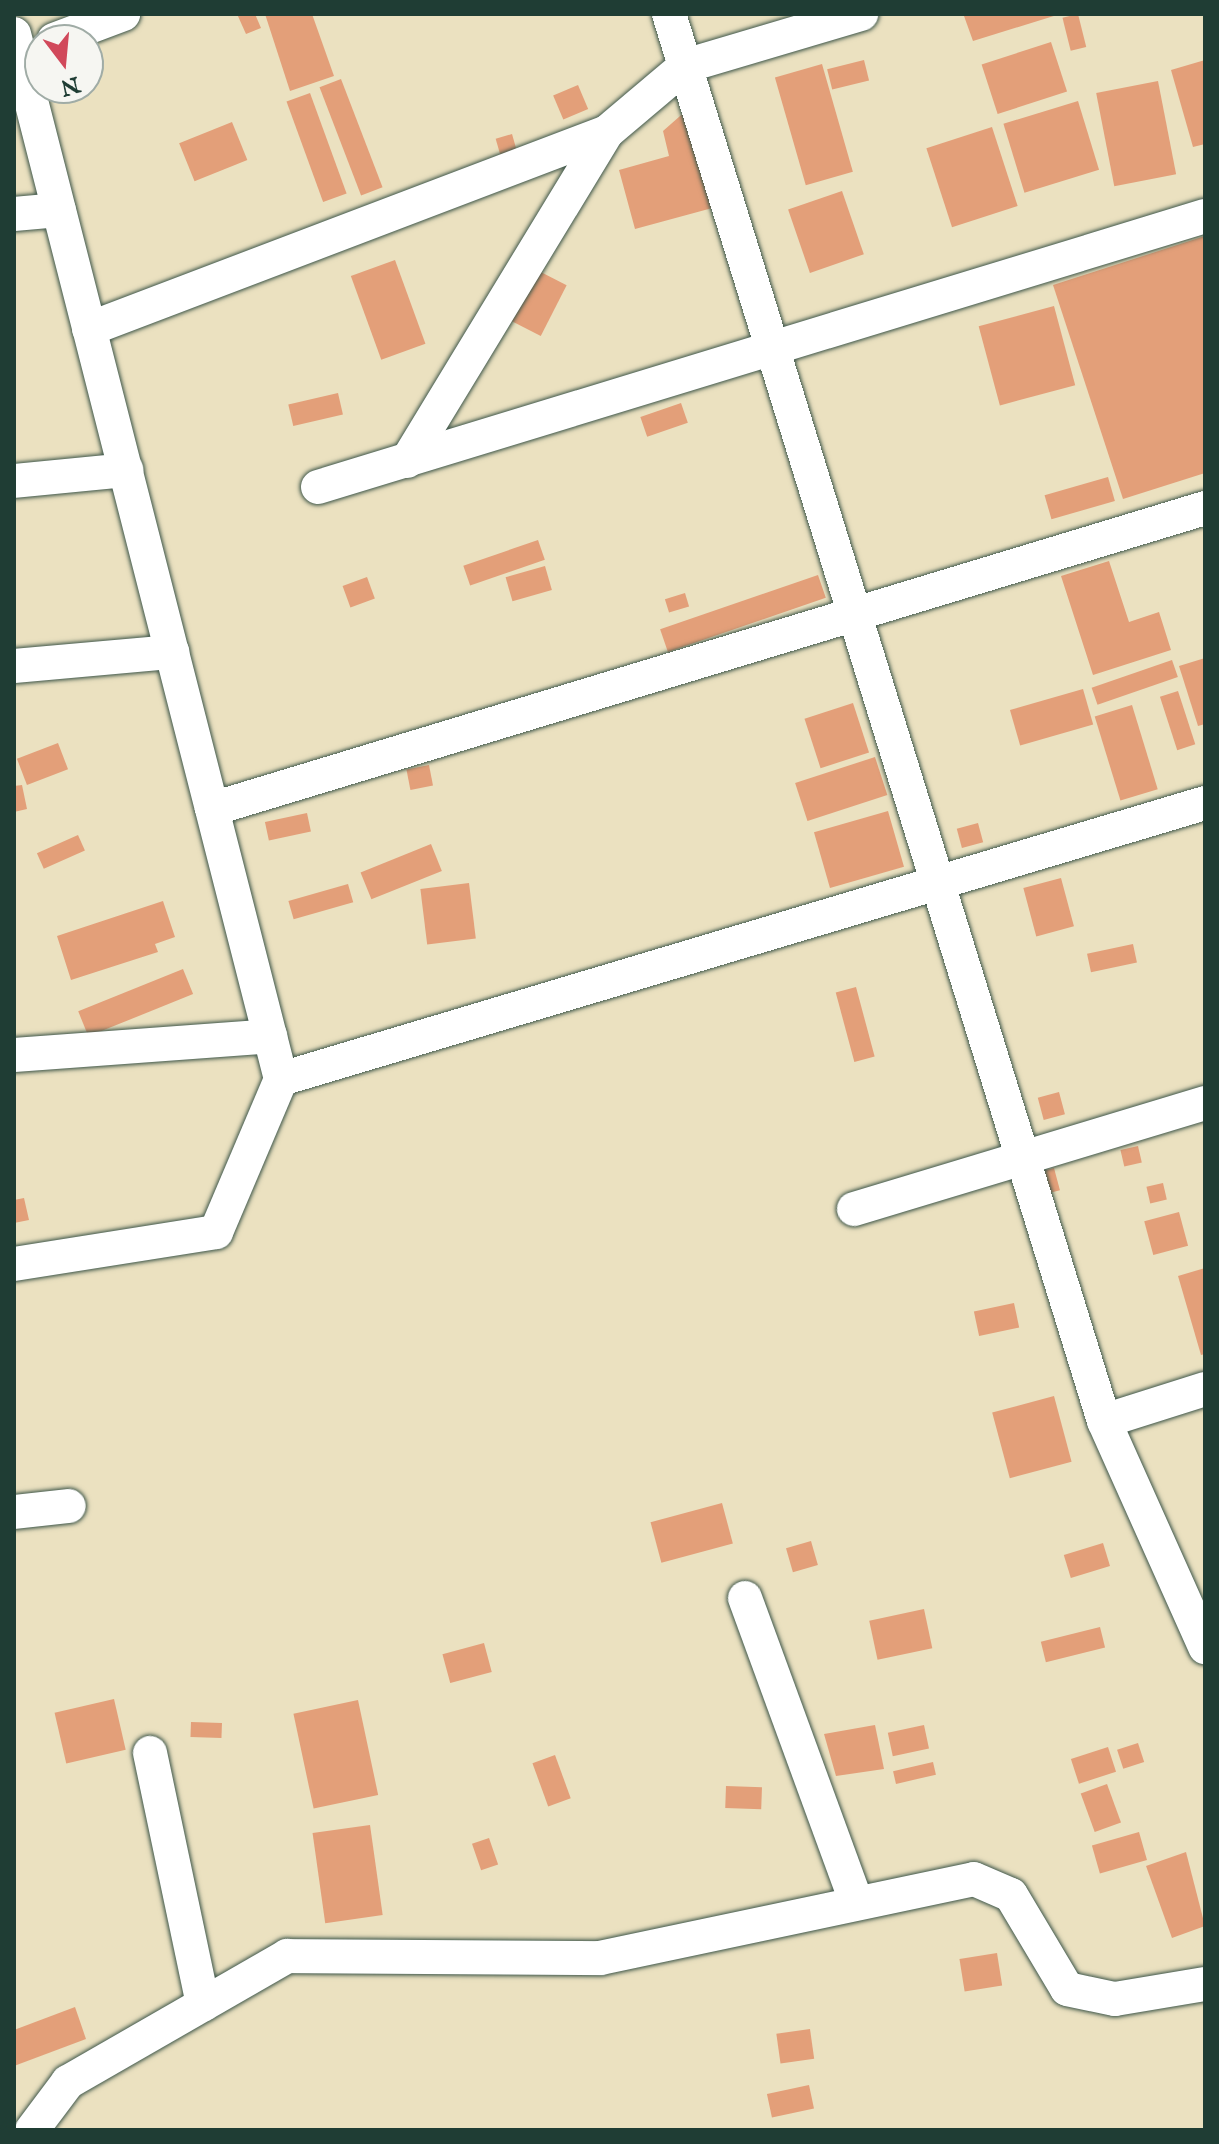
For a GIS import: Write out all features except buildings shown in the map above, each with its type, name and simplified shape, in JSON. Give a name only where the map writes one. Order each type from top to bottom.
[{"type":"street","points":[[96,24],[123,14]]},
{"type":"street","points":[[669,14],[1104,1421],[1205,1647]]},
{"type":"street","points":[[407,461],[607,132],[685,66],[861,14]]},
{"type":"street","points":[[14,1264],[216,1232],[281,1079],[59,210],[37,104]]},
{"type":"street","points":[[89,329],[607,132]]},
{"type":"street","points":[[14,214],[59,210]]},
{"type":"street","points":[[318,487],[1205,216]]},
{"type":"street","points":[[14,481],[126,470]]},
{"type":"street","points":[[212,809],[1205,508]]},
{"type":"street","points":[[14,666],[172,652]]},
{"type":"street","points":[[281,1079],[1205,803]]},
{"type":"street","points":[[14,1055],[270,1036]]},
{"type":"street","points":[[854,1209],[1205,1103]]},
{"type":"street","points":[[1104,1421],[1205,1389]]},
{"type":"street","points":[[14,1512],[69,1506]]},
{"type":"street","points":[[745,1598],[856,1902]]},
{"type":"street","points":[[150,1753],[203,2004]]},
{"type":"street","points":[[32,2130],[68,2082],[287,1956],[600,1958],[974,1879],[1011,1895],[1067,1989],[1115,1999],[1205,1984]]}]
